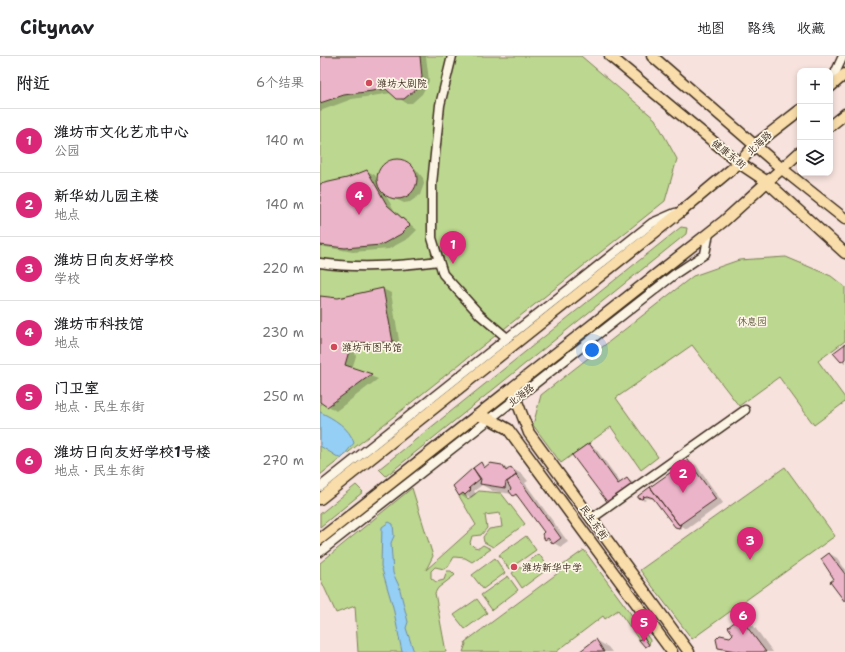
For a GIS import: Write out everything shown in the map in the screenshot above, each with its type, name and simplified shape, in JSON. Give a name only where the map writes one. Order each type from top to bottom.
[{"type":"main road","name":"健康东街","points":[[610,56],[739,163],[766,181],[845,253]]},
{"type":"main road","points":[[652,56],[781,168],[845,219]]},
{"type":"main road","points":[[833,84],[845,74]]},
{"type":"main road","name":"北海路","points":[[320,499],[638,240],[683,210],[739,163],[755,145],[797,112]]},
{"type":"main road","points":[[833,124],[845,114]]},
{"type":"main road","name":"北海路","points":[[320,539],[343,528],[477,416],[709,233],[797,155]]},
{"type":"main road","name":"民生东街","points":[[515,386],[516,399],[528,434],[689,652]]},
{"type":"main road","name":"民生东街","points":[[477,416],[490,419],[508,429],[672,652]]},
{"type":"street","points":[[452,56],[440,105],[432,184],[432,238],[443,274],[480,314],[507,338]]},
{"type":"street","points":[[833,79],[843,56]]},
{"type":"street","name":"北海路","points":[[320,552],[343,528],[490,419],[675,274],[705,254],[709,233]]},
{"type":"street","points":[[320,263],[336,265],[399,266],[439,261]]},
{"type":"street","points":[[668,264],[675,274]]},
{"type":"street","name":"北海路","points":[[320,487],[507,338],[542,317]]},
{"type":"street","points":[[592,519],[745,410]]},
{"type":"green space","points":[[320,56],[581,56],[655,119],[677,159],[665,201],[320,475]]},
{"type":"green space","points":[[681,227],[687,228],[686,234],[386,476],[379,469]]},
{"type":"green space","name":"休息园","points":[[786,257],[831,276],[845,287],[845,341],[818,361],[845,398],[845,402],[814,425],[779,377],[739,406],[692,345],[616,398],[658,457],[641,470],[611,427],[561,463],[533,425],[541,395],[693,276],[739,260]]},
{"type":"green space","points":[[663,272],[665,275],[542,373],[539,371]]},
{"type":"green space","points":[[785,467],[835,536],[692,639],[640,570]]},
{"type":"green space","points":[[356,485],[363,492],[320,527],[320,514]]},
{"type":"green space","points":[[412,488],[433,556],[426,570],[476,525],[459,496],[463,493],[468,499],[479,491],[501,493],[525,524],[493,547],[484,542],[483,537],[489,529],[502,527],[500,513],[485,515],[487,528],[481,535],[472,536],[470,543],[474,547],[479,548],[483,545],[491,549],[472,562],[465,558],[454,557],[448,567],[444,569],[435,567],[431,571],[431,578],[436,582],[444,580],[447,571],[451,571],[455,575],[438,588],[435,593],[446,652],[358,652],[355,606],[336,613],[320,578],[320,563]]},
{"type":"green space","points":[[526,536],[536,550],[509,569],[499,555]]},
{"type":"green space","points":[[584,550],[650,640],[649,645],[644,637],[639,640],[618,610],[605,619],[603,616],[556,652],[463,652],[466,644],[465,642],[558,573],[556,570]]},
{"type":"green space","points":[[539,554],[549,568],[522,588],[512,573]]},
{"type":"green space","points":[[495,558],[505,573],[483,589],[472,575]]},
{"type":"green space","points":[[508,576],[518,590],[492,610],[481,595]]},
{"type":"green space","points":[[477,599],[487,613],[465,629],[454,615]]},
{"type":"water","points":[[320,412],[345,428],[352,438],[354,443],[341,459],[320,446]]},
{"type":"water","points":[[389,522],[393,524],[394,536],[391,543],[393,573],[399,586],[408,622],[406,628],[414,652],[402,652],[393,607],[381,566],[382,527]]},
{"type":"building","name":"潍坊大剧院","points":[[320,56],[420,56],[422,77],[415,90],[404,99],[397,99],[386,89],[344,95],[320,103]]},
{"type":"building","points":[[397,159],[405,161],[411,165],[415,171],[417,179],[415,187],[411,193],[405,197],[397,199],[389,197],[383,193],[379,187],[377,179],[379,171],[383,165],[389,161]]},
{"type":"building","points":[[367,170],[387,205],[410,225],[401,234],[381,245],[345,248],[320,245],[320,184],[347,178]]},
{"type":"building","name":"潍坊市图书馆","points":[[383,288],[393,342],[346,343],[349,351],[345,365],[372,374],[327,407],[320,402],[320,296],[338,298]]},
{"type":"building","points":[[845,344],[845,359],[841,362],[833,353]]},
{"type":"building","points":[[589,443],[618,484],[627,478],[632,485],[608,503],[572,455]]},
{"type":"building","points":[[688,460],[716,499],[679,525],[650,487]]},
{"type":"building","points":[[481,462],[484,468],[490,463],[502,465],[506,471],[511,467],[517,475],[506,482],[505,488],[480,484],[481,479],[473,468]]},
{"type":"building","points":[[473,468],[480,479],[469,488],[471,490],[465,495],[463,493],[459,496],[453,486]]},
{"type":"building","points":[[516,475],[561,538],[553,544],[548,538],[545,540],[542,534],[544,532],[516,494],[513,496],[509,491],[511,489],[507,482]]},
{"type":"building","points":[[650,487],[679,525],[681,524],[679,528],[675,527],[653,498],[647,496],[643,497],[642,499],[638,498],[638,496]]},
{"type":"building","points":[[829,553],[845,574],[845,602],[830,582],[834,579],[821,559]]},
{"type":"building","points":[[741,617],[766,652],[742,652],[718,648],[716,639],[720,635],[730,637],[733,634],[728,627]]},
{"type":"building","points":[[644,637],[649,645],[645,647],[639,640]]},
{"type":"building","points":[[596,639],[604,652],[579,652]]},
{"type":"place","name":"潍坊大剧院","points":[[369,83]]},
{"type":"place","name":"潍坊市科技馆","points":[[359,215]]},
{"type":"place","name":"潍坊市文化艺术中心","points":[[453,264]]},
{"type":"place","name":"潍坊市图书馆","points":[[334,347]]},
{"type":"place","name":"新华幼儿园主楼","points":[[683,493]]},
{"type":"place","name":"潍坊日向友好学校","points":[[750,560]]},
{"type":"place","name":"潍坊新华中学","points":[[514,567]]},
{"type":"place","name":"潍坊日向友好学校1号楼","points":[[743,635]]},
{"type":"place","name":"门卫室","points":[[644,642]]}]
